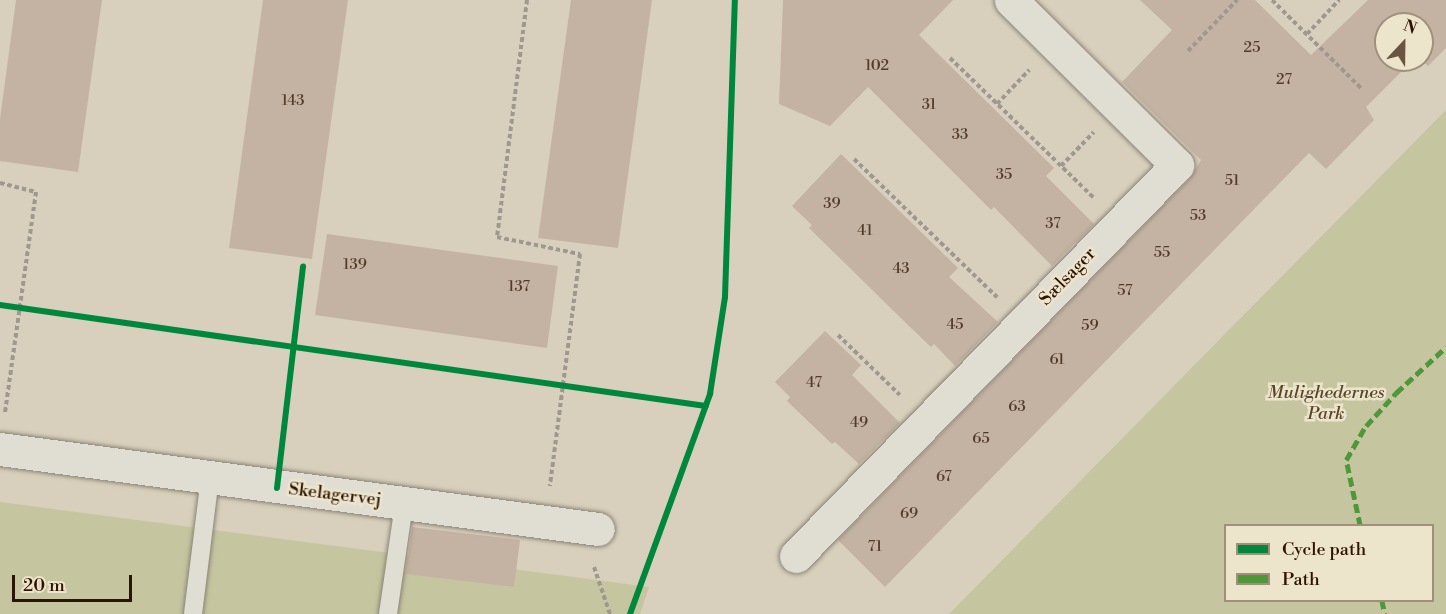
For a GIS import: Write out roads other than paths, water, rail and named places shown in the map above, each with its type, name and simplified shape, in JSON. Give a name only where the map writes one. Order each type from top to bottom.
[{"type":"street","name":"Sælsager","points":[[796,556],[1177,165],[1011,0]]},
{"type":"street","name":"Skelagervej","points":[[2,436],[210,478],[598,529]]},
{"type":"lane","points":[[194,614],[210,478]]},
{"type":"lane","points":[[388,614],[404,504]]},
{"type":"park label","name":"Mulighedernes Park","points":[[1326,404]]}]
